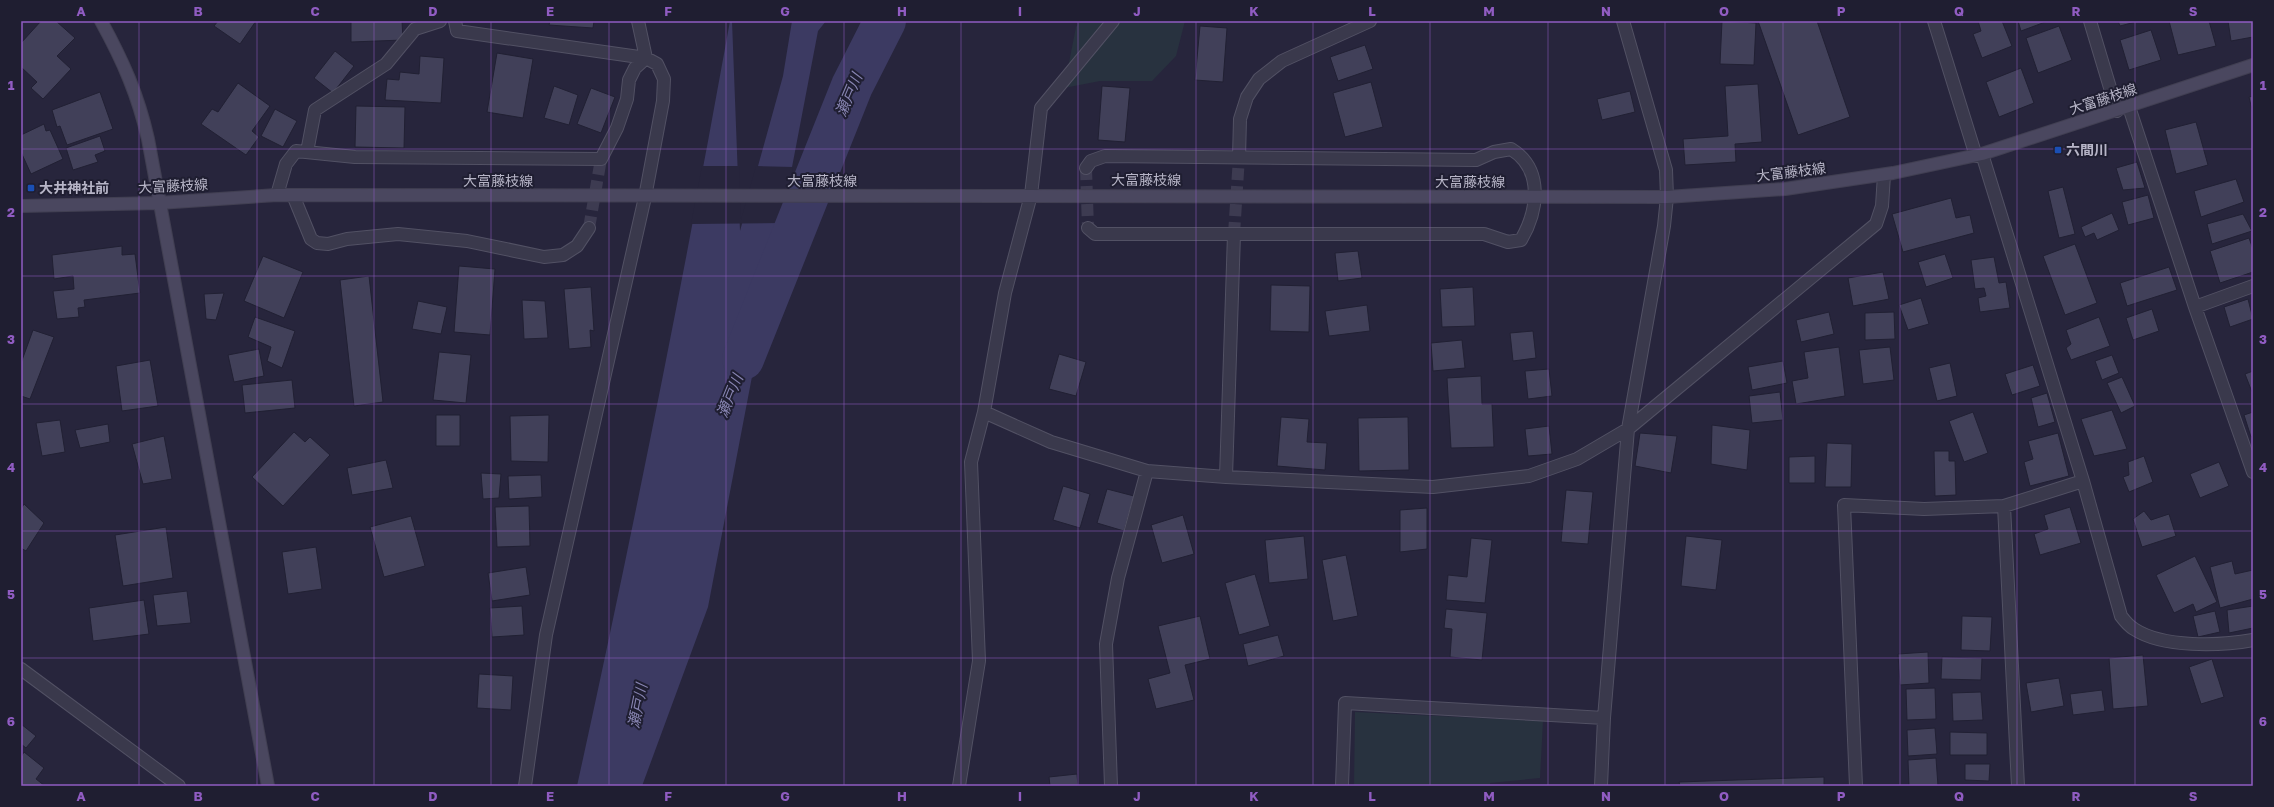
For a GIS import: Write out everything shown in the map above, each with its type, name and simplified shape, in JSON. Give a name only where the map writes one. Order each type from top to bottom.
[{"type":"main road","points":[[101,21],[123,61],[140,103],[148,139],[268,786]]},
{"type":"main road","name":"大富藤枝線","points":[[21,206],[159,203],[277,195],[645,197],[1011,195],[1667,197],[1786,190],[1884,174],[1979,155],[2117,111],[2253,65]]},
{"type":"street","points":[[307,152],[315,110],[386,64],[415,29],[440,21]]},
{"type":"street","points":[[455,21],[457,31],[646,58],[657,64],[664,79],[663,101],[645,197],[546,635],[525,786]]},
{"type":"street","points":[[638,21],[646,58]]},
{"type":"street","points":[[958,786],[979,661],[971,462],[984,412],[1004,293],[1031,195],[1041,108],[1113,21]]},
{"type":"street","points":[[1239,158],[1240,119],[1247,97],[1259,79],[1282,61],[1370,21]]},
{"type":"street","points":[[1601,786],[1604,718],[1628,429],[1664,226],[1667,197],[1666,170],[1623,21]]},
{"type":"street","points":[[1934,21],[1979,155],[2083,481],[2120,616],[2132,628],[2148,636],[2178,642],[2228,644],[2253,640]]},
{"type":"street","points":[[2090,21],[2117,111]]},
{"type":"street","points":[[277,195],[286,164],[296,151],[355,157],[601,159],[617,128],[627,99],[629,80],[636,68],[646,58]]},
{"type":"street","points":[[2129,106],[2195,307],[2253,472]]},
{"type":"street","points":[[1086,168],[1091,161],[1105,156],[1476,160],[1494,152],[1511,150],[1522,156],[1530,168],[1536,197],[1528,228],[1521,240],[1508,242],[1484,234],[1095,234],[1088,228]]},
{"type":"street","points":[[984,412],[1051,442],[1147,471],[1226,477],[1433,486],[1529,476],[1577,459],[1628,429],[1876,224],[1882,206],[1884,174]]},
{"type":"street","points":[[293,195],[311,239],[318,244],[328,244],[347,239],[398,234],[467,241],[544,257],[563,255],[577,246],[589,228]]},
{"type":"street","points":[[1226,477],[1234,234]]},
{"type":"street","points":[[2195,307],[2253,286]]},
{"type":"street","points":[[1111,786],[1106,644],[1118,578],[1147,471]]},
{"type":"street","points":[[1856,786],[1844,505],[1924,509],[2004,506],[2083,481]]},
{"type":"street","points":[[2004,506],[2018,786]]},
{"type":"street","points":[[21,669],[179,786]]},
{"type":"street","points":[[1342,786],[1345,703],[1604,718]]},
{"type":"shaded area","points":[[1080,21],[1185,21],[1176,56],[1152,81],[1100,81],[1064,88],[1076,27]]},
{"type":"shaded area","points":[[1355,712],[1543,721],[1540,778],[1490,783],[1490,786],[1354,786]]},
{"type":"water","points":[[730,21],[732,21],[740,231],[783,76],[792,21],[826,21],[818,31],[708,607],[642,786],[577,786],[657,404],[695,213]]},
{"type":"pier","points":[[702,166],[739,166],[741,220],[756,166],[793,167],[782,223],[691,224]]},
{"type":"building","points":[[41,21],[56,21],[75,38],[57,56],[71,69],[43,99],[31,88],[37,82],[21,67],[21,43]]},
{"type":"building","points":[[218,21],[256,21],[240,44],[214,26]]},
{"type":"building","points":[[351,21],[402,21],[403,40],[351,42]]},
{"type":"building","points":[[550,21],[594,21],[593,28],[549,25]]},
{"type":"building","points":[[1722,21],[1756,23],[1754,65],[1720,64]]},
{"type":"building","points":[[1758,21],[1817,21],[1850,117],[1798,135]]},
{"type":"building","points":[[1978,21],[2002,21],[2012,46],[1982,58],[1973,34],[1981,31]]},
{"type":"building","points":[[2018,21],[2048,21],[2021,31]]},
{"type":"building","points":[[2118,21],[2139,21],[2120,26]]},
{"type":"building","points":[[2169,21],[2209,21],[2216,46],[2178,55]]},
{"type":"building","points":[[2228,21],[2253,21],[2253,37],[2231,41]]},
{"type":"building","points":[[1200,26],[1227,28],[1223,82],[1195,80]]},
{"type":"building","points":[[2059,26],[2072,60],[2038,73],[2026,38]]},
{"type":"building","points":[[2151,30],[2161,60],[2129,70],[2120,40]]},
{"type":"building","points":[[1365,45],[1373,69],[1338,81],[1330,57]]},
{"type":"building","points":[[335,51],[354,66],[333,93],[314,78]]},
{"type":"building","points":[[497,53],[533,59],[523,118],[487,112]]},
{"type":"building","points":[[420,56],[444,58],[441,103],[385,100],[387,79],[399,80],[400,72],[419,74]]},
{"type":"building","points":[[2021,68],[2034,103],[1999,117],[1986,82]]},
{"type":"building","points":[[1371,82],[1383,127],[1345,137],[1333,93]]},
{"type":"building","points":[[238,83],[270,106],[252,131],[259,137],[246,155],[201,124],[212,109],[218,112]]},
{"type":"building","points":[[1758,84],[1762,142],[1735,144],[1736,162],[1685,165],[1683,139],[1728,136],[1725,86]]},
{"type":"building","points":[[554,86],[578,95],[569,125],[544,118]]},
{"type":"building","points":[[1102,86],[1130,88],[1125,142],[1098,140]]},
{"type":"building","points":[[591,88],[615,97],[601,133],[577,124]]},
{"type":"building","points":[[1630,91],[1635,112],[1602,120],[1597,99]]},
{"type":"building","points":[[100,92],[113,129],[67,145],[60,126],[57,127],[52,110]]},
{"type":"building","points":[[2253,96],[2253,114],[2249,97]]},
{"type":"building","points":[[356,106],[405,107],[404,148],[355,147]]},
{"type":"building","points":[[275,109],[297,121],[283,147],[261,136]]},
{"type":"building","points":[[2196,122],[2208,165],[2176,174],[2165,130]]},
{"type":"building","points":[[44,124],[46,131],[50,130],[63,159],[31,174],[21,152],[21,135]]},
{"type":"building","points":[[100,136],[105,151],[95,155],[98,162],[73,170],[66,148]]},
{"type":"building","points":[[2137,162],[2145,188],[2123,190],[2116,168]]},
{"type":"building","points":[[2236,179],[2244,202],[2201,217],[2194,191]]},
{"type":"building","points":[[2063,187],[2075,234],[2059,238],[2048,191]]},
{"type":"building","points":[[2148,195],[2154,218],[2128,225],[2122,202]]},
{"type":"building","points":[[1951,198],[1956,218],[1970,215],[1974,233],[1903,252],[1892,214]]},
{"type":"building","points":[[2112,213],[2119,230],[2097,240],[2094,233],[2085,237],[2081,227]]},
{"type":"building","points":[[2243,214],[2252,231],[2212,244],[2207,224]]},
{"type":"building","points":[[2249,238],[2253,249],[2253,272],[2220,283],[2210,251]]},
{"type":"building","points":[[2075,244],[2097,303],[2065,315],[2043,256]]},
{"type":"building","points":[[122,246],[122,255],[135,254],[140,293],[84,300],[85,307],[78,308],[79,317],[57,319],[53,291],[74,289],[73,276],[54,279],[52,255]]},
{"type":"building","points":[[1358,251],[1362,278],[1338,281],[1335,253]]},
{"type":"building","points":[[1945,254],[1953,278],[1926,287],[1918,262]]},
{"type":"building","points":[[263,256],[303,272],[284,318],[244,301]]},
{"type":"building","points":[[1994,257],[1999,283],[2006,282],[2010,308],[1980,312],[1978,298],[1986,296],[1984,288],[1975,289],[1971,260]]},
{"type":"building","points":[[459,266],[495,269],[490,335],[454,332]]},
{"type":"building","points":[[2169,267],[2177,290],[2127,306],[2120,283]]},
{"type":"building","points":[[1883,272],[1889,299],[1853,306],[1848,278]]},
{"type":"building","points":[[369,276],[383,402],[354,406],[340,280]]},
{"type":"building","points":[[1271,285],[1310,286],[1309,332],[1270,331]]},
{"type":"building","points":[[591,287],[594,331],[590,330],[591,347],[569,349],[564,289]]},
{"type":"building","points":[[1473,287],[1475,326],[1442,327],[1440,289]]},
{"type":"building","points":[[224,293],[216,320],[206,319],[204,294]]},
{"type":"building","points":[[1921,298],[1929,324],[1908,330],[1899,305]]},
{"type":"building","points":[[2248,299],[2253,319],[2230,327],[2224,307]]},
{"type":"building","points":[[522,300],[545,301],[548,338],[524,339]]},
{"type":"building","points":[[418,301],[447,307],[441,334],[412,329]]},
{"type":"building","points":[[1367,305],[1370,331],[1329,336],[1325,311]]},
{"type":"building","points":[[2152,309],[2159,331],[2133,340],[2126,318]]},
{"type":"building","points":[[1829,312],[1834,334],[1801,342],[1796,320]]},
{"type":"building","points":[[1894,312],[1895,339],[1865,340],[1865,313]]},
{"type":"building","points":[[255,317],[295,331],[282,368],[267,361],[271,347],[248,337]]},
{"type":"building","points":[[2099,317],[2110,346],[2071,360],[2066,348],[2071,344],[2066,330]]},
{"type":"building","points":[[33,330],[54,337],[30,399],[21,396],[21,363]]},
{"type":"building","points":[[1533,331],[1536,358],[1513,361],[1510,333]]},
{"type":"building","points":[[1462,340],[1465,368],[1433,371],[1431,343]]},
{"type":"building","points":[[1839,347],[1845,396],[1796,404],[1792,381],[1808,378],[1804,352]]},
{"type":"building","points":[[1890,347],[1894,380],[1863,384],[1859,350]]},
{"type":"building","points":[[259,349],[264,376],[234,382],[228,355]]},
{"type":"building","points":[[439,352],[471,355],[466,403],[433,400]]},
{"type":"building","points":[[1059,354],[1086,362],[1076,396],[1049,389]]},
{"type":"building","points":[[2112,355],[2119,373],[2102,380],[2095,361]]},
{"type":"building","points":[[150,360],[158,406],[122,411],[116,366]]},
{"type":"building","points":[[1783,361],[1787,383],[1752,390],[1748,367]]},
{"type":"building","points":[[1950,363],[1957,396],[1937,401],[1929,368]]},
{"type":"building","points":[[2033,365],[2040,386],[2012,395],[2005,374]]},
{"type":"building","points":[[1549,369],[1552,396],[1528,399],[1525,371]]},
{"type":"building","points":[[2253,371],[2253,392],[2252,392],[2245,374]]},
{"type":"building","points":[[1481,376],[1482,404],[1492,404],[1494,447],[1451,448],[1447,378]]},
{"type":"building","points":[[2122,377],[2135,406],[2121,413],[2107,383]]},
{"type":"building","points":[[292,380],[295,408],[245,413],[242,385]]},
{"type":"building","points":[[1780,392],[1783,420],[1752,423],[1749,396]]},
{"type":"building","points":[[2047,393],[2055,422],[2038,427],[2031,398]]},
{"type":"building","points":[[2112,410],[2127,449],[2094,456],[2081,419]]},
{"type":"building","points":[[1973,412],[1988,453],[1964,462],[1949,421]]},
{"type":"building","points":[[2253,412],[2253,436],[2251,437],[2244,415]]},
{"type":"building","points":[[436,415],[460,415],[460,446],[436,446]]},
{"type":"building","points":[[549,415],[548,462],[511,461],[510,416]]},
{"type":"building","points":[[1281,417],[1309,419],[1307,442],[1327,443],[1325,470],[1277,466]]},
{"type":"building","points":[[1408,417],[1409,470],[1359,471],[1358,418]]},
{"type":"building","points":[[60,420],[65,452],[42,456],[36,423]]},
{"type":"building","points":[[108,424],[110,442],[80,448],[75,430]]},
{"type":"building","points":[[1712,425],[1750,430],[1747,470],[1711,464]]},
{"type":"building","points":[[1549,426],[1552,454],[1528,456],[1525,429]]},
{"type":"building","points":[[294,432],[305,442],[310,437],[330,455],[283,506],[252,477]]},
{"type":"building","points":[[1640,433],[1677,436],[1671,473],[1635,466]]},
{"type":"building","points":[[2058,433],[2069,476],[2030,486],[2024,462],[2033,459],[2028,441]]},
{"type":"building","points":[[164,436],[172,479],[143,484],[132,444]]},
{"type":"building","points":[[1827,443],[1852,444],[1851,487],[1825,487]]},
{"type":"building","points":[[1934,451],[1949,451],[1949,461],[1955,461],[1956,495],[1935,496]]},
{"type":"building","points":[[1815,456],[1815,483],[1789,483],[1789,457]]},
{"type":"building","points":[[2144,456],[2153,482],[2129,492],[2123,477],[2129,475],[2128,462]]},
{"type":"building","points":[[386,460],[393,488],[352,495],[347,468]]},
{"type":"building","points":[[2219,462],[2229,486],[2200,498],[2190,474]]},
{"type":"building","points":[[481,473],[501,474],[499,498],[483,499]]},
{"type":"building","points":[[541,475],[542,497],[509,499],[508,476]]},
{"type":"building","points":[[1063,486],[1090,494],[1080,528],[1053,520]]},
{"type":"building","points":[[1107,489],[1134,496],[1124,531],[1097,523]]},
{"type":"building","points":[[1566,490],[1593,492],[1588,544],[1561,542]]},
{"type":"building","points":[[24,504],[44,523],[26,551],[21,548],[21,509]]},
{"type":"building","points":[[529,506],[530,546],[497,547],[495,507]]},
{"type":"building","points":[[2070,507],[2081,543],[2040,555],[2034,534],[2048,529],[2044,515]]},
{"type":"building","points":[[1427,508],[1427,549],[1400,552],[1400,510]]},
{"type":"building","points":[[2144,511],[2151,520],[2169,514],[2176,536],[2142,547],[2133,519]]},
{"type":"building","points":[[1183,515],[1194,554],[1162,563],[1151,525]]},
{"type":"building","points":[[411,516],[425,566],[384,577],[370,527]]},
{"type":"building","points":[[166,527],[173,578],[123,586],[115,535]]},
{"type":"building","points":[[1304,536],[1308,579],[1269,583],[1265,540]]},
{"type":"building","points":[[1686,536],[1722,540],[1716,590],[1681,586]]},
{"type":"building","points":[[1471,538],[1492,540],[1485,603],[1446,600],[1448,575],[1467,577]]},
{"type":"building","points":[[316,547],[322,589],[288,594],[282,552]]},
{"type":"building","points":[[1346,555],[1358,616],[1333,621],[1322,560]]},
{"type":"building","points":[[2195,556],[2217,602],[2196,612],[2193,604],[2174,613],[2156,575]]},
{"type":"building","points":[[2232,561],[2235,574],[2253,570],[2253,599],[2220,608],[2210,567]]},
{"type":"building","points":[[526,567],[530,595],[492,601],[488,573]]},
{"type":"building","points":[[1255,574],[1270,626],[1239,635],[1225,583]]},
{"type":"building","points":[[187,591],[191,623],[157,626],[153,595]]},
{"type":"building","points":[[144,600],[149,634],[93,641],[89,608]]},
{"type":"building","points":[[522,606],[524,635],[492,637],[490,608]]},
{"type":"building","points":[[2253,606],[2253,628],[2229,633],[2227,610]]},
{"type":"building","points":[[1446,609],[1487,613],[1482,660],[1450,657],[1452,629],[1444,628]]},
{"type":"building","points":[[2215,611],[2220,632],[2198,637],[2193,616]]},
{"type":"building","points":[[1200,616],[1210,659],[1185,665],[1194,700],[1156,709],[1148,679],[1170,673],[1158,626]]},
{"type":"building","points":[[1962,616],[1992,617],[1990,651],[1961,650]]},
{"type":"building","points":[[1278,635],[1284,656],[1248,666],[1243,644]]},
{"type":"building","points":[[1928,652],[1929,683],[1900,685],[1898,654]]},
{"type":"building","points":[[2143,655],[2148,706],[2113,709],[2109,658]]},
{"type":"building","points":[[1942,657],[1982,658],[1981,680],[1941,679]]},
{"type":"building","points":[[2212,659],[2224,697],[2201,704],[2189,667]]},
{"type":"building","points":[[479,674],[513,676],[511,710],[477,708]]},
{"type":"building","points":[[2059,678],[2064,706],[2031,712],[2026,683]]},
{"type":"building","points":[[1935,688],[1936,719],[1907,720],[1906,689]]},
{"type":"building","points":[[2102,690],[2105,711],[2073,715],[2070,694]]},
{"type":"building","points":[[1981,692],[1983,720],[1953,721],[1952,693]]},
{"type":"building","points":[[21,724],[36,736],[26,748],[21,744]]},
{"type":"building","points":[[1935,728],[1937,754],[1908,756],[1907,730]]},
{"type":"building","points":[[1950,732],[1987,733],[1987,755],[1950,755]]},
{"type":"building","points":[[24,752],[44,768],[36,779],[45,786],[21,786],[21,757]]},
{"type":"building","points":[[1936,758],[1938,786],[1909,786],[1908,760]]},
{"type":"building","points":[[1965,764],[1990,764],[1989,781],[1965,780]]},
{"type":"building","points":[[1077,774],[1078,786],[1050,786],[1049,777]]},
{"type":"building","points":[[1824,777],[1824,786],[1680,786],[1679,782]]},
{"type":"waterway","name":"瀬戸川","points":[[743,359],[852,86],[885,21]]},
{"type":"tunnel","points":[[1234,234],[1239,157]]},
{"type":"tunnel","points":[[589,228],[601,159]]},
{"type":"tunnel","points":[[1086,168],[1088,228]]},
{"type":"place","name":"六間川","points":[[2058,150]]},
{"type":"place","name":"大井神社前","points":[[31,188]]}]
